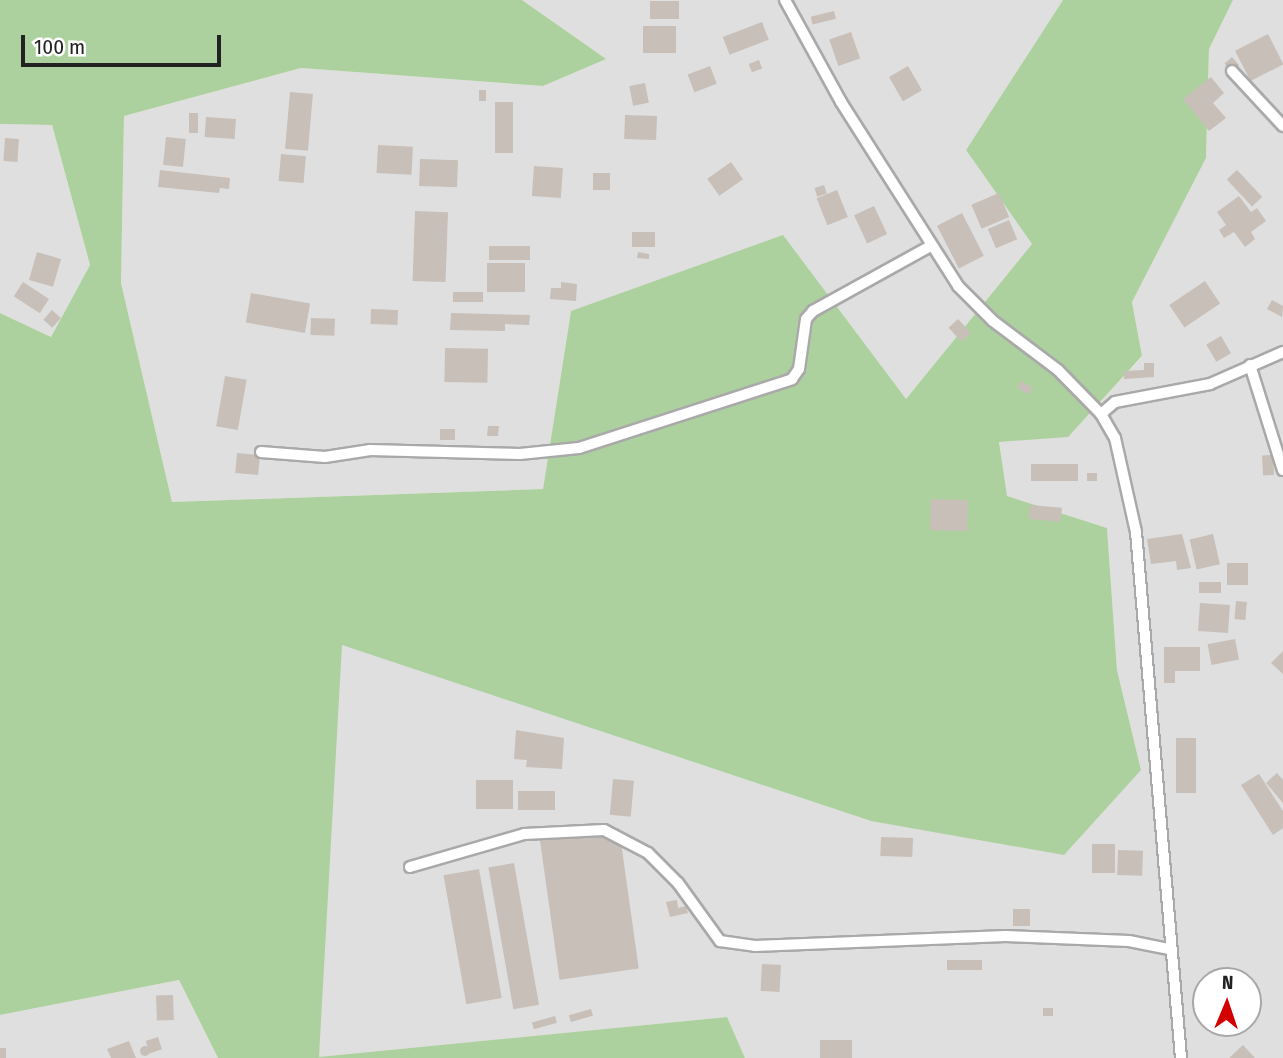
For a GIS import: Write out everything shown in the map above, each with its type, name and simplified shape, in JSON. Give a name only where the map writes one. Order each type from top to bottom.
[{"type":"street","points":[[785,0],[929,247],[958,286],[993,321],[1058,370],[1101,414],[1123,463],[1136,531],[1169,949],[1181,1058]]},
{"type":"street","points":[[1232,71],[1283,126]]},
{"type":"street","points":[[261,452],[325,457],[370,450],[520,454],[579,448],[792,379],[799,369],[806,319],[813,311],[929,247]]},
{"type":"street","points":[[1101,414],[1115,402],[1210,384],[1283,352]]},
{"type":"street","points":[[1250,365],[1283,470]]},
{"type":"street","points":[[410,867],[524,834],[604,830],[648,853],[678,883],[720,941],[755,946],[1006,936],[1129,941],[1169,949]]},
{"type":"shaded area","points":[[522,0],[1063,0],[966,150],[1032,244],[906,399],[571,311],[543,489],[172,502],[121,283],[124,116],[301,68],[543,86],[605,59]]},
{"type":"shaded area","points":[[1233,0],[1283,0],[1283,1058],[745,1058],[726,1017],[318,1058],[341,644],[871,821],[1141,770],[1117,670],[1107,528],[1006,496],[999,441],[1068,436],[1142,357],[1132,302],[1206,158],[1209,49]]},
{"type":"shaded area","points":[[0,124],[52,125],[90,265],[51,337],[0,313]]},
{"type":"shaded area","points":[[179,980],[218,1058],[0,1058],[0,1015]]},
{"type":"green space","points":[[0,0],[522,0],[606,59],[543,86],[301,68],[124,116],[121,283],[172,502],[543,489],[571,311],[783,235],[906,399],[1032,244],[966,150],[1063,0],[1233,0],[1209,49],[1206,158],[1132,302],[1142,356],[1068,437],[999,442],[1007,496],[1107,528],[1117,670],[1141,770],[1064,855],[871,821],[342,645],[319,1057],[727,1017],[745,1058],[218,1058],[179,980],[0,1015],[0,313],[51,337],[90,265],[52,125],[0,124]]},
{"type":"building","points":[[650,1],[679,1],[679,19],[650,19]]},
{"type":"building","points":[[834,11],[836,19],[813,25],[811,17]]},
{"type":"building","points":[[762,22],[769,40],[730,55],[723,37]]},
{"type":"building","points":[[643,26],[676,26],[676,53],[643,53]]},
{"type":"building","points":[[851,32],[860,58],[838,66],[829,39]]},
{"type":"building","points":[[1268,34],[1283,65],[1250,81],[1235,51]]},
{"type":"building","points":[[1232,57],[1239,65],[1232,72],[1224,64]]},
{"type":"building","points":[[759,60],[762,68],[752,72],[749,64]]},
{"type":"building","points":[[710,66],[717,84],[694,92],[688,75]]},
{"type":"building","points":[[908,66],[922,90],[903,101],[889,77]]},
{"type":"building","points":[[1211,77],[1224,93],[1213,103],[1226,118],[1209,131],[1183,99]]},
{"type":"building","points":[[645,83],[649,103],[633,106],[629,86]]},
{"type":"building","points":[[479,90],[486,90],[486,101],[479,101]]},
{"type":"building","points":[[290,92],[313,94],[308,151],[285,149]]},
{"type":"building","points":[[495,102],[513,102],[513,153],[495,153]]},
{"type":"building","points":[[189,113],[198,113],[198,133],[189,133]]},
{"type":"building","points":[[625,115],[657,116],[656,140],[624,139]]},
{"type":"building","points":[[206,117],[236,119],[235,139],[205,137]]},
{"type":"building","points":[[166,137],[186,139],[183,167],[163,165]]},
{"type":"building","points":[[5,138],[19,139],[17,162],[3,161]]},
{"type":"building","points":[[378,145],[413,147],[411,175],[377,173]]},
{"type":"building","points":[[281,154],[306,156],[304,183],[279,181]]},
{"type":"building","points":[[420,159],[458,160],[457,187],[419,186]]},
{"type":"building","points":[[731,162],[743,179],[719,196],[707,179]]},
{"type":"building","points":[[534,166],[563,168],[561,198],[532,196]]},
{"type":"building","points":[[160,170],[230,178],[229,189],[220,188],[219,193],[158,187]]},
{"type":"building","points":[[1237,170],[1262,197],[1252,207],[1227,180]]},
{"type":"building","points":[[593,173],[610,173],[610,190],[593,190]]},
{"type":"building","points":[[824,185],[827,194],[817,197],[814,188]]},
{"type":"building","points":[[837,190],[848,217],[827,225],[817,198]]},
{"type":"building","points":[[999,193],[1009,217],[982,229],[971,205]]},
{"type":"building","points":[[1239,196],[1251,212],[1257,208],[1266,221],[1251,232],[1255,239],[1245,247],[1234,232],[1224,238],[1219,230],[1226,225],[1217,212]]},
{"type":"building","points":[[874,206],[887,234],[867,243],[854,215]]},
{"type":"building","points":[[415,211],[448,212],[446,282],[413,281]]},
{"type":"building","points":[[962,213],[984,256],[959,268],[937,226]]},
{"type":"building","points":[[1009,220],[1017,239],[996,248],[988,229]]},
{"type":"building","points":[[632,232],[655,232],[655,247],[632,247]]},
{"type":"building","points":[[489,246],[530,246],[530,260],[489,260]]},
{"type":"building","points":[[37,252],[61,259],[53,287],[29,280]]},
{"type":"building","points":[[638,252],[649,254],[649,259],[637,258]]},
{"type":"building","points":[[487,263],[525,263],[525,292],[487,292]]},
{"type":"building","points":[[1205,281],[1220,303],[1184,327],[1169,305]]},
{"type":"building","points":[[23,282],[49,299],[40,313],[14,296]]},
{"type":"building","points":[[561,282],[577,284],[576,301],[550,299],[551,288],[561,288]]},
{"type":"building","points":[[453,292],[483,292],[483,302],[453,302]]},
{"type":"building","points":[[251,293],[310,303],[305,333],[246,323]]},
{"type":"building","points":[[1272,300],[1283,306],[1282,317],[1267,309]]},
{"type":"building","points":[[371,309],[398,310],[397,325],[370,324]]},
{"type":"building","points":[[52,310],[61,318],[52,328],[43,320]]},
{"type":"building","points":[[451,313],[530,315],[529,325],[505,324],[505,331],[450,330]]},
{"type":"building","points":[[311,318],[335,319],[334,336],[310,335]]},
{"type":"building","points":[[958,319],[971,333],[961,342],[948,328]]},
{"type":"building","points":[[1221,336],[1231,353],[1216,362],[1206,344]]},
{"type":"building","points":[[445,348],[488,349],[487,383],[444,382]]},
{"type":"building","points":[[1144,363],[1154,363],[1154,377],[1124,379],[1123,371],[1144,370]]},
{"type":"building","points":[[225,376],[247,380],[238,430],[216,426]]},
{"type":"building","points":[[1021,381],[1032,387],[1028,394],[1017,388]]},
{"type":"building","points":[[488,426],[499,426],[498,436],[487,436]]},
{"type":"building","points":[[440,429],[455,429],[455,440],[440,440]]},
{"type":"building","points":[[237,453],[260,455],[258,475],[235,473]]},
{"type":"building","points":[[1273,455],[1274,475],[1263,476],[1262,456]]},
{"type":"building","points":[[1031,464],[1078,464],[1078,481],[1031,481]]},
{"type":"building","points":[[1087,473],[1097,473],[1097,481],[1087,481]]},
{"type":"building","points":[[931,499],[968,500],[967,531],[930,530]]},
{"type":"building","points":[[1030,505],[1062,508],[1061,522],[1029,519]]},
{"type":"building","points":[[1182,534],[1191,568],[1177,570],[1176,561],[1151,564],[1147,539]]},
{"type":"building","points":[[1213,534],[1220,564],[1197,570],[1190,539]]},
{"type":"building","points":[[1227,563],[1248,563],[1248,585],[1227,585]]},
{"type":"building","points":[[1199,582],[1221,582],[1221,593],[1199,593]]},
{"type":"building","points":[[1236,601],[1247,602],[1245,620],[1234,619]]},
{"type":"building","points":[[1200,603],[1230,605],[1228,633],[1198,631]]},
{"type":"building","points":[[1235,639],[1239,660],[1212,665],[1208,644]]},
{"type":"building","points":[[1164,647],[1200,647],[1200,671],[1175,671],[1175,683],[1164,683]]},
{"type":"building","points":[[1283,651],[1283,674],[1271,663]]},
{"type":"building","points":[[516,730],[564,738],[562,769],[526,767],[527,760],[514,759]]},
{"type":"building","points":[[1176,738],[1196,738],[1196,793],[1176,793]]},
{"type":"building","points":[[1277,773],[1283,780],[1283,803],[1266,783]]},
{"type":"building","points":[[1259,774],[1283,811],[1283,828],[1273,835],[1241,785]]},
{"type":"building","points":[[613,779],[634,781],[631,817],[610,815]]},
{"type":"building","points":[[476,780],[513,780],[513,809],[476,809]]},
{"type":"building","points":[[518,791],[555,791],[555,810],[518,810]]},
{"type":"building","points":[[619,828],[639,969],[560,980],[540,839]]},
{"type":"building","points":[[881,837],[913,838],[912,857],[880,856]]},
{"type":"building","points":[[1092,844],[1115,844],[1115,873],[1092,873]]},
{"type":"building","points":[[1118,850],[1143,851],[1142,876],[1117,875]]},
{"type":"building","points":[[514,863],[539,1005],[513,1009],[488,868]]},
{"type":"building","points":[[479,869],[502,998],[466,1004],[444,875]]},
{"type":"building","points":[[677,900],[678,908],[686,906],[688,913],[670,917],[666,902]]},
{"type":"building","points":[[1013,909],[1030,909],[1030,926],[1013,926]]},
{"type":"building","points":[[947,960],[982,960],[982,970],[947,970]]},
{"type":"building","points":[[762,964],[781,965],[780,992],[761,991]]},
{"type":"building","points":[[173,995],[174,1020],[157,1021],[156,996]]},
{"type":"building","points":[[1043,1008],[1053,1008],[1053,1016],[1043,1016]]},
{"type":"building","points":[[591,1009],[593,1016],[571,1022],[569,1015]]},
{"type":"building","points":[[555,1016],[557,1023],[534,1029],[532,1023]]},
{"type":"building","points":[[158,1037],[162,1049],[150,1053],[146,1041]]},
{"type":"building","points":[[820,1040],[852,1040],[852,1058],[820,1058]]},
{"type":"building","points":[[129,1041],[136,1058],[111,1058],[107,1049]]},
{"type":"building","points":[[1243,1045],[1255,1058],[1229,1058]]},
{"type":"building","points":[[145,1046],[149,1047],[149,1055],[145,1056],[141,1055],[140,1051],[141,1047]]},
{"type":"building","points":[[0,1048],[6,1048],[6,1058],[0,1058]]}]
